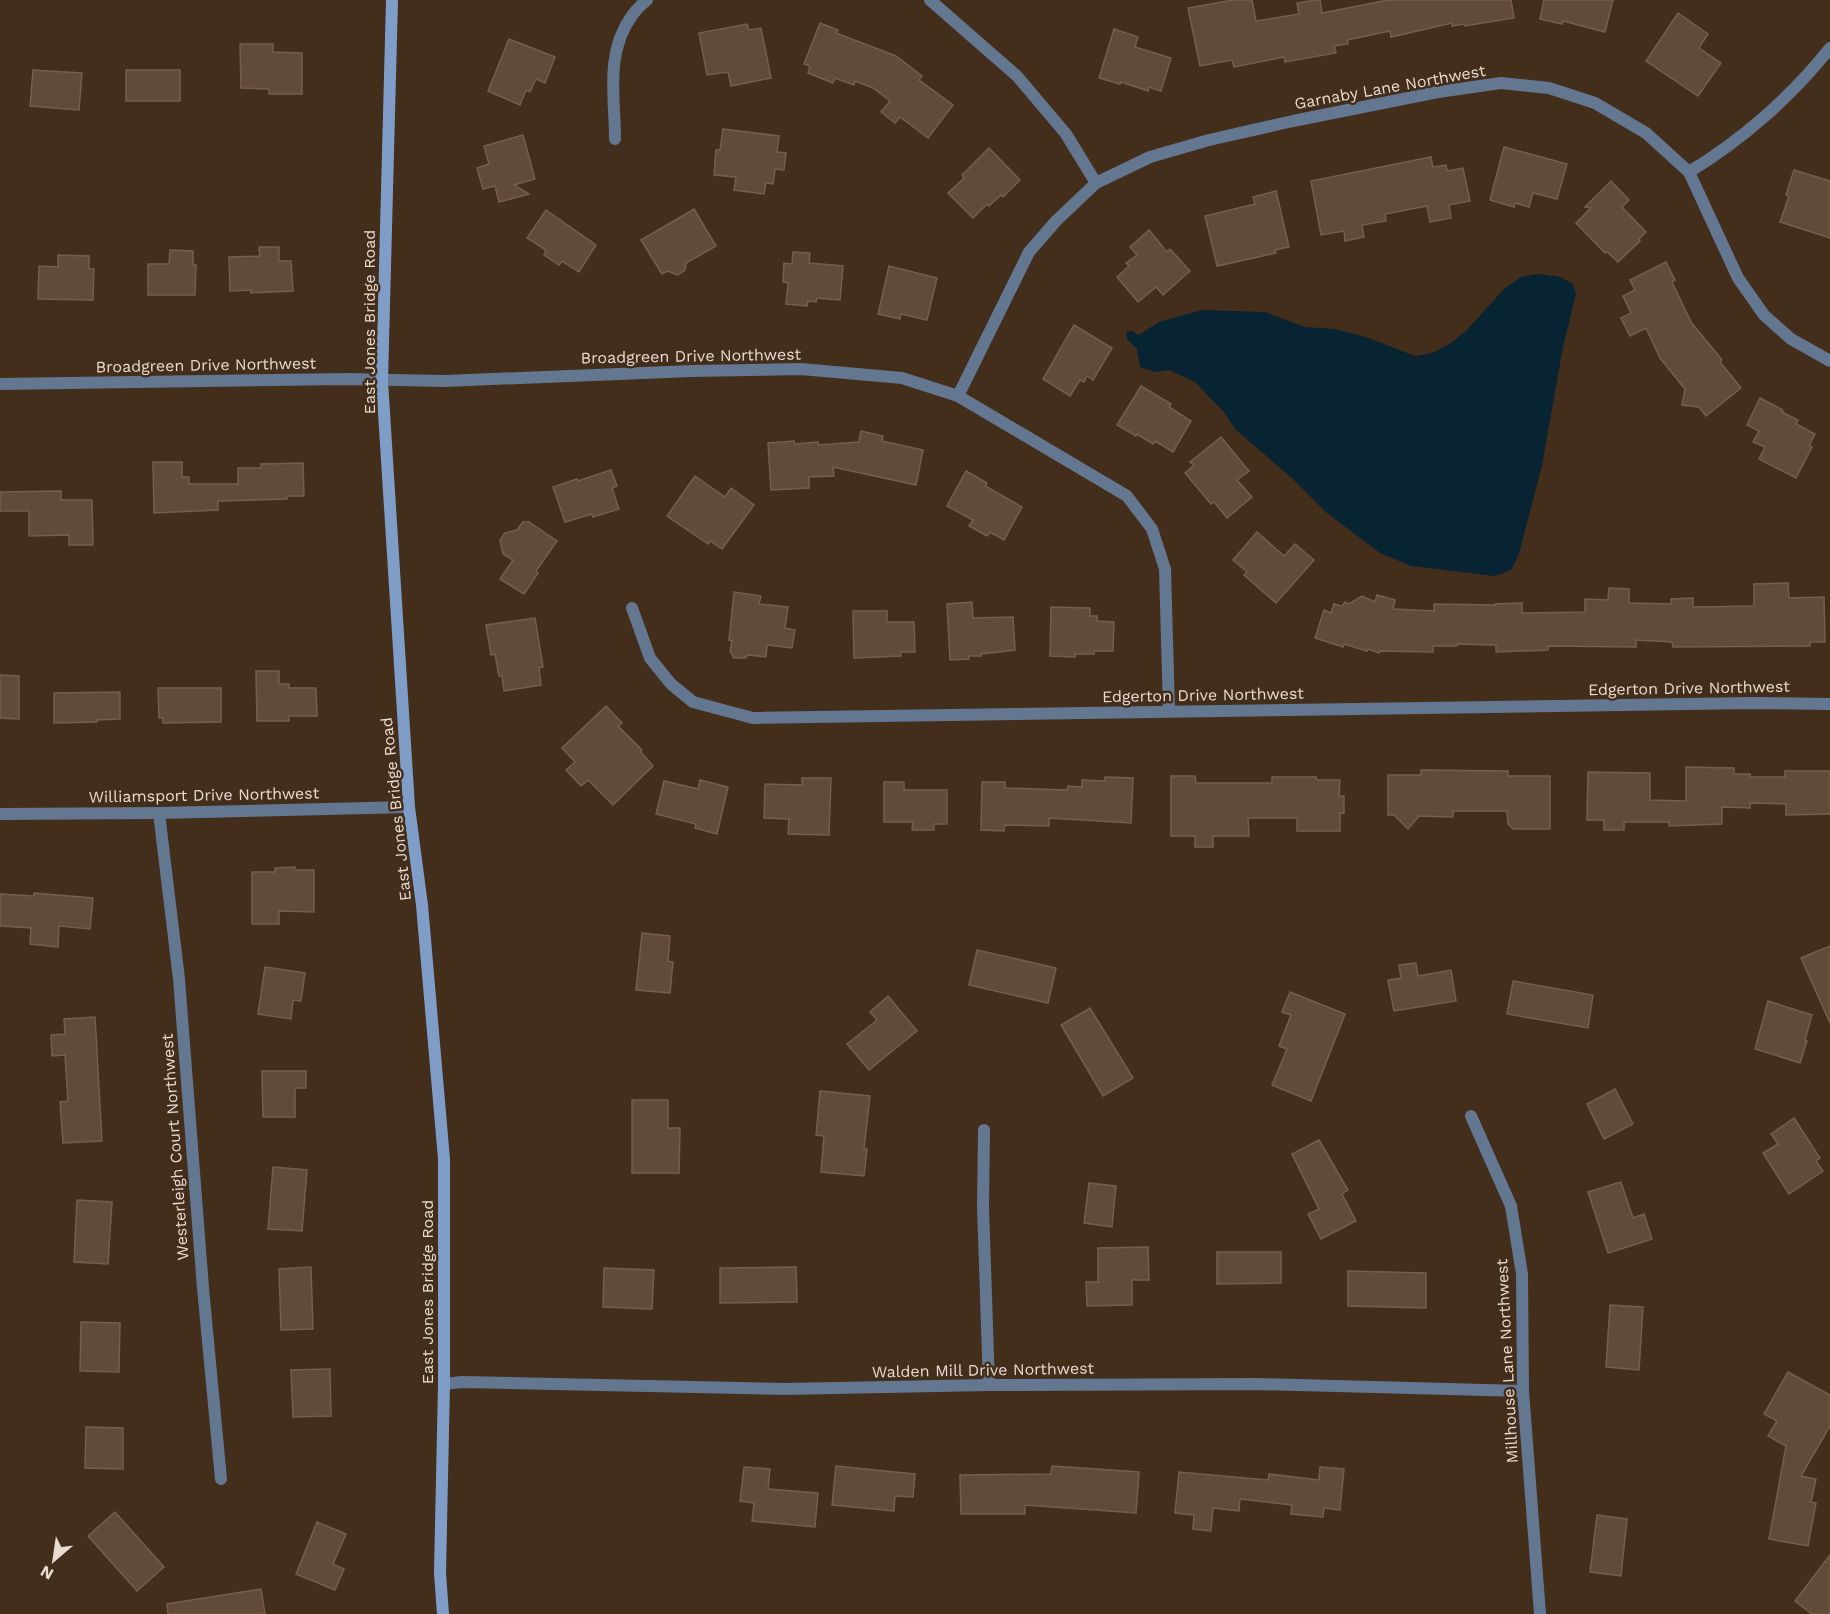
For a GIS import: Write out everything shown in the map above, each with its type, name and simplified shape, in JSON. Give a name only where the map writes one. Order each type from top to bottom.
[{"type":"street","name":"East Jones Bridge Road","points":[[392,0],[382,381],[409,807],[422,905],[444,1159],[444,1384],[440,1573],[443,1614]]},
{"type":"street","points":[[615,139],[612,72],[616,47],[630,17],[647,0]]},
{"type":"street","points":[[930,0],[1017,76],[1066,134],[1096,183]]},
{"type":"street","points":[[1689,172],[1719,154],[1759,121],[1830,48]]},
{"type":"street","name":"Garnaby Lane Northwest","points":[[958,396],[1029,252],[1056,221],[1096,183],[1150,157],[1209,140],[1438,92],[1501,83],[1549,88],[1594,103],[1646,133],[1689,172],[1738,278],[1764,315],[1791,339],[1830,360]]},
{"type":"street","name":"Broadgreen Drive Northwest","points":[[0,384],[347,379],[445,381],[801,369],[903,378],[958,396],[1127,496],[1152,529],[1165,569],[1169,711]]},
{"type":"street","name":"Edgerton Drive Northwest","points":[[632,608],[650,658],[671,684],[693,702],[753,718],[1830,704]]},
{"type":"street","name":"Williamsport Drive Northwest","points":[[0,814],[409,807]]},
{"type":"street","name":"Westerleigh Court Northwest","points":[[159,813],[179,979],[203,1287],[221,1479]]},
{"type":"street","name":"Millhouse Lane Northwest","points":[[1471,1116],[1511,1206],[1521,1274],[1523,1391],[1540,1614]]},
{"type":"street","points":[[984,1130],[983,1207],[989,1385]]},
{"type":"street","name":"Walden Mill Drive Northwest","points":[[444,1384],[462,1382],[784,1389],[989,1385],[1257,1384],[1523,1391]]},
{"type":"water","points":[[1538,274],[1561,277],[1573,284],[1576,294],[1563,347],[1542,465],[1519,554],[1511,570],[1495,576],[1411,566],[1380,553],[1327,513],[1292,478],[1236,430],[1223,411],[1195,382],[1169,370],[1155,372],[1140,367],[1137,349],[1127,339],[1126,332],[1132,331],[1139,335],[1159,322],[1202,310],[1265,312],[1305,327],[1334,329],[1366,337],[1415,356],[1432,353],[1448,345],[1466,331],[1505,288],[1521,277]]},
{"type":"building","points":[[1233,0],[1252,0],[1256,21],[1299,14],[1297,3],[1315,0],[1320,0],[1322,13],[1388,0],[1511,0],[1514,18],[1465,26],[1464,24],[1452,26],[1452,23],[1391,37],[1390,31],[1347,40],[1348,44],[1334,46],[1336,53],[1285,62],[1284,57],[1234,67],[1232,60],[1200,66],[1188,8]]},
{"type":"building","points":[[1544,0],[1613,0],[1605,32],[1563,21],[1562,24],[1540,19]]},
{"type":"building","points":[[1678,13],[1708,34],[1699,48],[1721,63],[1698,96],[1646,61]]},
{"type":"building","points":[[820,23],[838,30],[836,33],[896,56],[922,76],[919,80],[953,105],[928,138],[900,117],[895,123],[881,112],[890,101],[873,88],[855,81],[854,85],[835,78],[833,83],[808,73],[810,66],[804,64]]},
{"type":"building","points":[[747,24],[749,30],[761,28],[771,78],[731,86],[728,72],[707,75],[699,33]]},
{"type":"building","points":[[1114,29],[1138,37],[1135,47],[1171,58],[1161,91],[1149,87],[1148,91],[1099,78]]},
{"type":"building","points":[[509,39],[555,57],[545,83],[536,79],[530,92],[526,90],[520,105],[488,91]]},
{"type":"building","points":[[240,44],[273,44],[273,52],[302,53],[302,94],[269,94],[269,89],[241,88]]},
{"type":"building","points":[[33,70],[82,73],[79,110],[30,106]]},
{"type":"building","points":[[126,70],[180,70],[180,101],[126,101]]},
{"type":"building","points":[[723,129],[779,136],[777,152],[786,153],[784,170],[775,169],[773,184],[766,183],[764,194],[734,190],[736,177],[714,175],[716,150],[720,150]]},
{"type":"building","points":[[523,135],[535,179],[514,185],[529,194],[499,202],[495,186],[483,189],[477,168],[489,164],[484,146]]},
{"type":"building","points":[[1504,147],[1567,164],[1557,199],[1533,193],[1529,207],[1515,203],[1514,207],[1490,200]]},
{"type":"building","points":[[989,148],[1020,180],[1003,197],[1001,195],[989,206],[987,204],[973,218],[948,193]]},
{"type":"building","points":[[1431,157],[1433,167],[1446,165],[1447,171],[1463,168],[1470,201],[1449,205],[1451,218],[1430,222],[1427,206],[1385,214],[1386,221],[1362,225],[1364,237],[1345,241],[1344,231],[1321,235],[1311,181]]},
{"type":"building","points":[[1794,170],[1830,181],[1830,238],[1780,222],[1789,196],[1786,195]]},
{"type":"building","points":[[1611,181],[1629,200],[1622,207],[1646,232],[1618,262],[1607,252],[1605,253],[1576,223],[1591,208],[1585,207]]},
{"type":"building","points":[[1276,191],[1289,247],[1275,250],[1276,253],[1217,266],[1205,216],[1255,204],[1253,197]]},
{"type":"building","points":[[694,209],[716,246],[686,263],[685,270],[678,275],[667,271],[662,274],[641,240]]},
{"type":"building","points":[[546,210],[596,245],[579,272],[562,261],[559,265],[544,255],[546,250],[527,238]]},
{"type":"building","points":[[1149,230],[1167,252],[1170,249],[1190,271],[1163,295],[1156,287],[1138,302],[1117,277],[1129,266],[1126,263],[1137,255],[1130,247]]},
{"type":"building","points":[[259,247],[279,247],[279,261],[291,261],[293,291],[251,293],[251,290],[230,291],[229,257],[260,256]]},
{"type":"building","points":[[170,250],[193,251],[193,265],[196,265],[195,295],[148,295],[148,264],[169,264]]},
{"type":"building","points":[[793,252],[810,253],[809,263],[843,266],[840,300],[817,298],[816,302],[808,301],[807,306],[786,304],[788,283],[783,282],[784,263],[792,264]]},
{"type":"building","points":[[58,255],[89,256],[89,269],[94,269],[93,300],[38,299],[39,266],[58,267]]},
{"type":"building","points":[[1666,262],[1675,280],[1672,282],[1691,322],[1741,388],[1706,416],[1699,407],[1682,405],[1685,389],[1660,358],[1646,328],[1630,336],[1621,318],[1631,313],[1623,296],[1635,290],[1630,280]]},
{"type":"building","points":[[889,266],[937,278],[927,320],[901,314],[900,319],[878,314]]},
{"type":"building","points":[[1074,325],[1112,348],[1093,380],[1087,376],[1084,382],[1080,380],[1070,396],[1043,379]]},
{"type":"building","points":[[1141,386],[1171,404],[1169,407],[1191,421],[1173,452],[1155,441],[1153,444],[1117,425]]},
{"type":"building","points":[[1760,398],[1783,410],[1782,412],[1798,420],[1796,424],[1815,434],[1809,446],[1812,447],[1796,478],[1759,459],[1765,447],[1753,442],[1759,431],[1747,425]]},
{"type":"building","points":[[861,431],[883,436],[882,441],[923,450],[916,485],[833,467],[834,476],[809,477],[809,488],[771,490],[768,443],[794,441],[794,444],[818,442],[818,445],[859,442]]},
{"type":"building","points":[[1221,437],[1249,471],[1237,480],[1252,497],[1227,518],[1214,502],[1211,504],[1185,473],[1194,465],[1190,462]]},
{"type":"building","points":[[153,462],[182,462],[182,477],[189,477],[189,484],[238,484],[238,468],[261,468],[261,464],[303,463],[304,496],[287,496],[287,499],[218,501],[218,510],[154,513]]},
{"type":"building","points":[[611,470],[617,486],[612,488],[619,509],[565,522],[553,487]]},
{"type":"building","points":[[966,471],[987,483],[985,486],[1022,507],[1004,540],[990,532],[987,536],[969,526],[973,520],[947,506]]},
{"type":"building","points":[[695,476],[725,497],[731,488],[754,505],[722,549],[710,541],[708,544],[667,516]]},
{"type":"building","points":[[61,491],[61,500],[92,500],[93,545],[69,545],[69,535],[29,536],[29,511],[0,511],[0,492]]},
{"type":"building","points":[[523,522],[529,522],[557,541],[536,571],[538,573],[524,594],[500,579],[513,560],[503,554],[500,540],[505,533],[517,530]]},
{"type":"building","points":[[1257,532],[1284,556],[1295,544],[1314,560],[1276,603],[1244,575],[1247,572],[1233,560]]},
{"type":"building","points":[[1788,583],[1789,598],[1824,597],[1825,642],[1810,642],[1810,646],[1673,647],[1672,642],[1636,640],[1636,647],[1548,646],[1548,650],[1496,652],[1496,645],[1457,644],[1457,646],[1433,646],[1433,652],[1380,651],[1379,653],[1344,644],[1343,647],[1315,638],[1324,610],[1331,613],[1334,604],[1342,606],[1345,602],[1349,604],[1362,596],[1375,602],[1377,595],[1395,600],[1393,609],[1434,611],[1434,604],[1522,603],[1522,613],[1585,612],[1585,599],[1608,600],[1609,588],[1629,589],[1629,603],[1671,604],[1671,599],[1693,598],[1693,607],[1754,606],[1754,584]]},
{"type":"building","points":[[734,592],[761,596],[759,604],[788,607],[785,628],[795,630],[792,648],[767,645],[766,657],[748,655],[745,658],[734,658],[730,651],[732,641],[729,640]]},
{"type":"building","points":[[972,602],[973,618],[1013,617],[1015,650],[969,656],[969,659],[950,660],[947,604]]},
{"type":"building","points":[[1051,607],[1090,608],[1090,616],[1097,616],[1097,621],[1114,622],[1113,651],[1075,654],[1075,657],[1050,656]]},
{"type":"building","points":[[853,611],[887,611],[887,622],[914,622],[915,652],[901,652],[901,656],[854,658]]},
{"type":"building","points":[[535,618],[543,667],[539,668],[541,685],[504,691],[495,654],[491,655],[486,625]]},
{"type":"building","points":[[256,671],[279,671],[279,684],[289,684],[289,688],[316,688],[317,716],[289,716],[289,721],[257,721]]},
{"type":"building","points":[[0,675],[19,676],[19,719],[0,718]]},
{"type":"building","points":[[158,688],[221,688],[221,722],[163,723],[163,718],[159,718]]},
{"type":"building","points":[[120,692],[120,719],[54,723],[54,693]]},
{"type":"building","points":[[606,706],[622,723],[618,726],[642,750],[641,752],[653,766],[613,805],[588,780],[581,786],[566,770],[575,762],[562,748]]},
{"type":"building","points":[[1686,767],[1734,768],[1734,774],[1750,774],[1750,777],[1785,777],[1785,771],[1830,771],[1830,814],[1786,815],[1786,804],[1750,803],[1750,808],[1722,807],[1722,824],[1669,826],[1669,822],[1624,822],[1624,830],[1604,830],[1604,820],[1587,820],[1588,772],[1650,773],[1650,800],[1686,801]]},
{"type":"building","points":[[1421,770],[1508,771],[1508,776],[1550,776],[1550,829],[1513,829],[1508,824],[1507,811],[1453,811],[1453,817],[1419,816],[1408,829],[1394,815],[1388,815],[1388,775],[1421,775]]},
{"type":"building","points":[[1171,776],[1195,776],[1196,783],[1272,783],[1272,777],[1316,777],[1317,780],[1340,780],[1339,796],[1344,796],[1344,813],[1340,813],[1340,831],[1297,831],[1297,818],[1248,818],[1249,836],[1213,836],[1213,847],[1195,847],[1195,836],[1171,836]]},
{"type":"building","points":[[1105,777],[1133,778],[1131,823],[1049,818],[1049,826],[1005,825],[1004,831],[981,830],[982,782],[1005,782],[1005,788],[1067,790],[1068,786],[1082,787],[1082,780],[1105,781]]},
{"type":"building","points":[[802,778],[831,778],[829,835],[788,834],[789,819],[764,818],[765,784],[802,785]]},
{"type":"building","points":[[700,780],[728,787],[717,834],[695,828],[696,824],[656,814],[664,781],[698,789]]},
{"type":"building","points":[[884,782],[904,782],[904,790],[947,790],[947,824],[934,824],[934,830],[912,830],[913,822],[884,822]]},
{"type":"building","points":[[295,867],[295,870],[314,870],[314,912],[279,911],[279,924],[252,924],[252,872],[275,872],[275,868]]},
{"type":"building","points":[[34,893],[93,898],[90,929],[59,926],[58,947],[30,944],[31,928],[0,926],[0,894],[34,896]]},
{"type":"building","points":[[642,933],[670,936],[668,961],[673,962],[670,993],[636,990]]},
{"type":"building","points":[[1830,946],[1830,1023],[1801,958]]},
{"type":"building","points":[[977,950],[1056,968],[1048,1003],[969,985]]},
{"type":"building","points":[[1416,963],[1418,976],[1451,970],[1456,1001],[1394,1011],[1388,980],[1401,978],[1399,965]]},
{"type":"building","points":[[265,967],[305,973],[301,1001],[293,1000],[291,1019],[258,1014]]},
{"type":"building","points":[[1513,981],[1593,995],[1588,1028],[1507,1014]]},
{"type":"building","points":[[1290,992],[1345,1014],[1311,1101],[1272,1085],[1287,1049],[1279,1046],[1291,1015],[1282,1012]]},
{"type":"building","points":[[888,996],[917,1031],[869,1070],[847,1044],[877,1020],[870,1012]]},
{"type":"building","points":[[1768,1001],[1812,1015],[1800,1063],[1755,1049]]},
{"type":"building","points":[[1090,1008],[1133,1078],[1103,1096],[1061,1025]]},
{"type":"building","points":[[95,1017],[102,1141],[63,1143],[60,1102],[68,1101],[65,1055],[52,1056],[51,1035],[65,1034],[64,1019]]},
{"type":"building","points":[[262,1071],[306,1071],[306,1088],[295,1088],[295,1117],[263,1117]]},
{"type":"building","points":[[1615,1089],[1633,1124],[1604,1139],[1587,1104]]},
{"type":"building","points":[[820,1091],[870,1096],[864,1149],[867,1149],[864,1176],[821,1172],[824,1136],[816,1135]]},
{"type":"building","points":[[632,1100],[668,1100],[668,1128],[680,1128],[679,1173],[632,1173]]},
{"type":"building","points":[[1794,1118],[1820,1158],[1816,1161],[1823,1171],[1789,1194],[1763,1153],[1778,1144],[1771,1134]]},
{"type":"building","points":[[1319,1140],[1348,1190],[1342,1194],[1356,1221],[1321,1239],[1308,1214],[1319,1209],[1292,1154]]},
{"type":"building","points":[[273,1167],[307,1170],[302,1231],[268,1229]]},
{"type":"building","points":[[1621,1182],[1633,1218],[1644,1214],[1652,1239],[1608,1253],[1588,1192]]},
{"type":"building","points":[[1089,1183],[1116,1186],[1112,1227],[1084,1223]]},
{"type":"building","points":[[77,1200],[112,1202],[108,1264],[74,1262]]},
{"type":"building","points":[[1148,1247],[1149,1280],[1132,1280],[1132,1305],[1087,1306],[1086,1282],[1098,1282],[1098,1248]]},
{"type":"building","points":[[1217,1252],[1281,1252],[1281,1283],[1217,1284]]},
{"type":"building","points":[[311,1267],[313,1329],[281,1330],[279,1269]]},
{"type":"building","points":[[796,1267],[797,1302],[720,1303],[720,1268]]},
{"type":"building","points":[[604,1268],[654,1270],[652,1309],[603,1307]]},
{"type":"building","points":[[1348,1271],[1426,1273],[1426,1308],[1348,1306]]},
{"type":"building","points":[[1610,1305],[1643,1307],[1639,1370],[1606,1367]]},
{"type":"building","points":[[81,1322],[120,1323],[119,1372],[80,1371]]},
{"type":"building","points":[[330,1369],[331,1416],[293,1417],[291,1370]]},
{"type":"building","points":[[1788,1372],[1830,1395],[1830,1426],[1801,1476],[1816,1479],[1811,1502],[1816,1503],[1808,1546],[1769,1539],[1786,1446],[1768,1436],[1777,1421],[1764,1414]]},
{"type":"building","points":[[86,1427],[123,1428],[123,1469],[85,1468]]},
{"type":"building","points":[[836,1466],[915,1474],[913,1497],[895,1496],[894,1511],[832,1505]]},
{"type":"building","points":[[1052,1466],[1139,1472],[1136,1513],[1025,1505],[1025,1514],[961,1514],[960,1475],[1051,1474]]},
{"type":"building","points":[[744,1467],[770,1469],[768,1489],[818,1493],[815,1527],[752,1521],[754,1503],[740,1501]]},
{"type":"building","points":[[1320,1467],[1344,1469],[1340,1510],[1324,1508],[1323,1517],[1291,1514],[1292,1505],[1240,1499],[1239,1511],[1213,1508],[1211,1531],[1193,1529],[1194,1515],[1175,1513],[1179,1472],[1268,1480],[1269,1474],[1319,1480]]},
{"type":"building","points":[[115,1512],[164,1567],[137,1591],[88,1536]]},
{"type":"building","points":[[1597,1515],[1627,1519],[1621,1576],[1590,1572]]},
{"type":"building","points":[[317,1522],[346,1534],[333,1564],[344,1569],[335,1590],[296,1574]]},
{"type":"building","points":[[1830,1555],[1830,1614],[1812,1614],[1795,1601]]},
{"type":"building","points":[[261,1589],[265,1614],[168,1614],[167,1604]]}]
